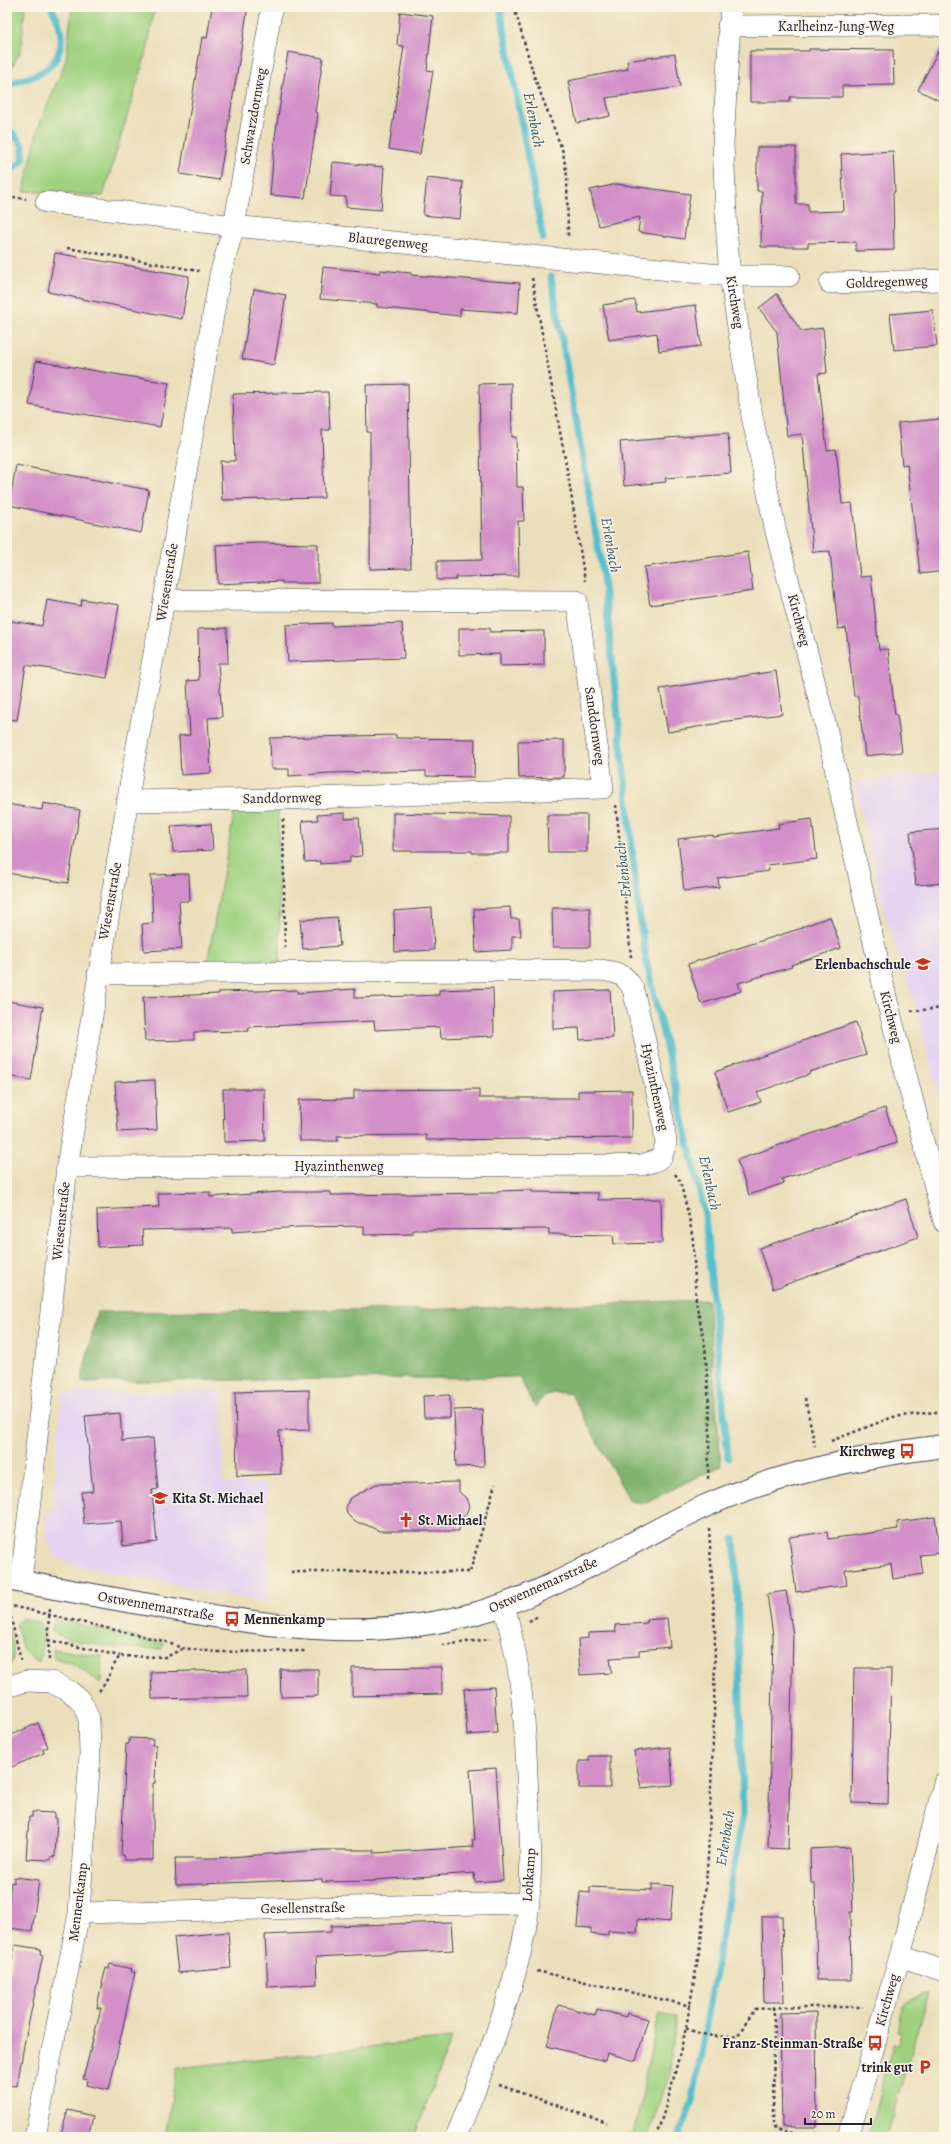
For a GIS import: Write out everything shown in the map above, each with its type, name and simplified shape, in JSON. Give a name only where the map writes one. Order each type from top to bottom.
[{"type":"street","name":"Schwarzdornweg","points":[[234,226],[272,7]]},
{"type":"street","name":"Karlheinz-Jung-Weg","points":[[730,17],[937,25],[944,27]]},
{"type":"street","name":"Kirchweg","points":[[730,17],[723,143],[730,276],[752,416],[776,532],[826,727],[861,887],[891,1013],[944,1222]]},
{"type":"street","name":"Blauregenweg","points":[[46,202],[234,226],[569,258],[730,276]]},
{"type":"street","name":"Wiesenstraße","points":[[14,1580],[67,1167],[98,974],[220,275],[234,226]]},
{"type":"street","points":[[730,276],[789,276]]},
{"type":"street","name":"Goldregenweg","points":[[830,283],[944,280]]},
{"type":"street","points":[[164,600],[577,601]]},
{"type":"street","name":"Sanddornweg","points":[[127,801],[283,798],[604,788],[577,601]]},
{"type":"street","points":[[98,974],[599,970],[620,973],[628,979]]},
{"type":"street","name":"Hyazinthenweg","points":[[67,1167],[642,1165],[657,1160],[662,1156],[666,1143],[663,1119],[633,989],[628,979]]},
{"type":"street","name":"Ostwennemarstraße","points":[[14,1580],[232,1619],[304,1628],[340,1630],[398,1628],[454,1619],[504,1604],[575,1573],[656,1530],[704,1507],[755,1487],[819,1468],[876,1456],[944,1446]]},
{"type":"street","name":"Lohkamp","points":[[456,2137],[480,2078],[517,1967],[525,1929],[531,1882],[532,1849],[524,1726],[518,1670],[504,1604]]},
{"type":"street","points":[[17,1684],[51,1682]]},
{"type":"street","name":"Mennenkamp","points":[[35,2137],[79,1913],[90,1755],[89,1719],[83,1704],[69,1691],[51,1682]]},
{"type":"street","name":"Kirchweg","points":[[849,2135],[900,1956],[944,1783]]},
{"type":"street","name":"Gesellenstraße","points":[[79,1913],[528,1903]]},
{"type":"street","name":"Kirchweg","points":[[900,1956],[944,1971]]},
{"type":"path","points":[[514,7],[534,76],[563,152],[567,176],[569,258]]},
{"type":"path","points":[[7,196],[24,199]]},
{"type":"path","points":[[67,248],[220,275]]},
{"type":"path","points":[[528,255],[569,480],[586,584],[577,601]]},
{"type":"path","points":[[604,788],[617,807],[631,955],[628,979]]},
{"type":"path","points":[[283,798],[285,973]]},
{"type":"path","points":[[891,1013],[944,1008]]},
{"type":"path","points":[[662,1156],[680,1181],[693,1240],[696,1302],[705,1345],[710,1422],[708,1483],[714,1480]]},
{"type":"path","points":[[805,1398],[815,1446]]},
{"type":"path","points":[[828,1442],[893,1417],[944,1411]]},
{"type":"path","points":[[807,1448],[821,1444]]},
{"type":"path","points":[[291,1572],[470,1572],[495,1484]]},
{"type":"path","points":[[656,2137],[670,2092],[691,2006],[703,1918],[708,1857],[714,1718],[715,1625],[710,1530],[704,1507]]},
{"type":"path","points":[[17,1684],[7,1605],[163,1641],[182,1648],[166,1657],[120,1656],[48,1640]]},
{"type":"path","points":[[49,1614],[48,1640],[51,1682]]},
{"type":"path","points":[[83,1704],[104,1686],[112,1665],[120,1656]]},
{"type":"path","points":[[517,1967],[691,2006]]},
{"type":"path","points":[[686,2028],[695,2032],[722,2037],[738,2035],[755,2010],[774,2007],[885,2008]]},
{"type":"path","points":[[774,2007],[772,2125],[775,2130],[782,2132],[849,2135]]},
{"type":"path","points":[[480,2078],[607,2123]]},
{"type":"shaded area","name":"Erlenbachschule","points":[[944,772],[944,1120],[918,1014],[885,913],[854,782]]},
{"type":"shaded area","name":"Kita St. Michael","points":[[221,1391],[224,1484],[267,1484],[267,1602],[73,1565],[60,1559],[50,1548],[46,1529],[46,1517],[53,1507],[62,1393]]},
{"type":"green space","points":[[7,7],[25,7],[21,50],[7,77]]},
{"type":"green space","points":[[72,7],[155,7],[147,50],[103,196],[24,191],[38,128],[66,60]]},
{"type":"green space","points":[[235,809],[278,809],[280,962],[207,964]]},
{"type":"green space","points":[[708,1300],[721,1466],[644,1503],[630,1501],[571,1394],[551,1394],[543,1398],[535,1407],[519,1377],[81,1382],[97,1312],[449,1309]]},
{"type":"green space","points":[[22,1618],[39,1622],[45,1632],[39,1662],[23,1651],[16,1624]]},
{"type":"green space","points":[[55,1618],[164,1644],[161,1649],[104,1646],[76,1641],[51,1631]]},
{"type":"green space","points":[[7,1622],[12,1640],[13,1659],[7,1670]]},
{"type":"green space","points":[[53,1649],[102,1656],[101,1683],[74,1664],[54,1658]]},
{"type":"green space","points":[[928,1993],[886,2137],[868,2137],[893,2044],[899,2045],[902,2032],[897,2031],[903,2010],[905,2006],[913,1999]]},
{"type":"green space","points":[[660,2013],[676,2017],[669,2076],[648,2137],[625,2137],[626,2133],[631,2136],[638,2119],[647,2066]]},
{"type":"green space","points":[[451,2038],[414,2137],[165,2137],[177,2068]]},
{"type":"building","points":[[212,7],[248,7],[219,180],[180,174],[202,37],[207,38]]},
{"type":"building","points":[[400,12],[433,16],[427,70],[433,71],[420,154],[389,149],[404,46],[397,45]]},
{"type":"building","points":[[944,40],[944,103],[918,90]]},
{"type":"building","points":[[809,49],[893,50],[894,85],[842,86],[842,97],[790,97],[790,102],[750,102],[750,51],[809,51]]},
{"type":"building","points":[[288,52],[323,58],[315,112],[318,113],[305,198],[270,195],[275,137]]},
{"type":"building","points":[[675,54],[680,87],[606,98],[610,116],[577,123],[568,81],[628,69],[627,61]]},
{"type":"building","points":[[757,147],[796,147],[796,204],[808,204],[808,212],[844,211],[841,154],[893,151],[895,192],[893,192],[894,250],[856,251],[856,242],[808,243],[808,247],[761,247],[762,191],[757,191]]},
{"type":"building","points":[[333,162],[384,167],[381,210],[346,207],[346,197],[330,196]]},
{"type":"building","points":[[427,178],[463,182],[460,219],[423,215]]},
{"type":"building","points":[[617,184],[690,194],[684,239],[638,232],[640,217],[599,226],[590,190]]},
{"type":"building","points":[[55,253],[189,276],[182,319],[48,292]]},
{"type":"building","points":[[323,267],[380,273],[380,270],[411,273],[411,275],[520,283],[518,313],[460,309],[460,316],[377,307],[377,304],[320,299]]},
{"type":"building","points":[[254,289],[286,295],[274,365],[242,359]]},
{"type":"building","points":[[777,294],[801,331],[823,328],[827,373],[818,374],[827,450],[836,449],[842,504],[852,503],[860,577],[871,576],[879,650],[888,649],[895,715],[897,715],[902,752],[865,756],[858,696],[854,696],[846,628],[838,629],[830,551],[813,552],[802,434],[787,436],[777,332],[759,308]]},
{"type":"building","points":[[635,300],[637,312],[696,305],[701,346],[659,351],[657,333],[609,340],[603,305]]},
{"type":"building","points":[[933,310],[937,346],[894,350],[890,314]]},
{"type":"building","points":[[36,361],[169,383],[160,427],[29,405]]},
{"type":"building","points":[[511,383],[512,437],[516,437],[517,487],[523,487],[524,521],[518,521],[519,576],[456,577],[456,580],[437,580],[437,561],[482,560],[479,384]]},
{"type":"building","points":[[408,384],[411,568],[370,569],[370,432],[367,432],[366,385]]},
{"type":"building","points":[[328,392],[330,430],[322,430],[324,498],[222,500],[220,461],[235,461],[233,394]]},
{"type":"building","points":[[940,419],[944,461],[942,461],[944,482],[944,571],[920,574],[907,464],[902,465],[898,423]]},
{"type":"building","points":[[728,433],[731,473],[665,478],[666,482],[624,486],[620,442]]},
{"type":"building","points":[[16,465],[149,490],[141,533],[9,505]]},
{"type":"building","points":[[257,543],[318,544],[318,583],[282,583],[282,581],[218,584],[216,545]]},
{"type":"building","points":[[748,552],[753,591],[650,605],[644,567]]},
{"type":"building","points":[[82,599],[119,605],[107,678],[26,665],[17,720],[7,719],[7,644],[11,621],[42,626],[47,600],[81,606]]},
{"type":"building","points":[[332,623],[332,626],[402,623],[404,658],[288,662],[286,625]]},
{"type":"building","points":[[227,628],[228,663],[218,663],[222,717],[208,718],[211,773],[181,775],[179,736],[190,735],[187,681],[199,680],[198,629]]},
{"type":"building","points":[[459,628],[490,628],[490,632],[544,631],[544,665],[500,666],[500,654],[459,655]]},
{"type":"building","points":[[776,671],[782,714],[720,722],[668,732],[660,689]]},
{"type":"building","points":[[396,735],[396,738],[475,739],[474,777],[426,776],[426,771],[330,773],[289,776],[289,769],[271,769],[270,738]]},
{"type":"building","points":[[564,740],[564,777],[519,778],[518,741]]},
{"type":"building","points":[[43,803],[80,810],[68,883],[7,873],[7,804],[42,810]]},
{"type":"building","points":[[345,813],[345,819],[359,818],[362,856],[350,857],[350,862],[320,864],[320,861],[305,862],[302,821],[318,820],[317,815]]},
{"type":"building","points":[[393,813],[509,816],[509,853],[472,853],[472,851],[393,851]]},
{"type":"building","points":[[547,815],[587,815],[587,852],[548,852]]},
{"type":"building","points":[[812,819],[817,859],[768,865],[769,871],[718,878],[719,887],[684,891],[678,839],[713,835],[713,837],[779,828],[778,824]]},
{"type":"building","points":[[211,824],[213,850],[173,852],[171,826]]},
{"type":"building","points":[[944,829],[944,883],[916,885],[910,832]]},
{"type":"building","points":[[189,874],[190,901],[179,901],[182,949],[144,951],[142,924],[153,923],[151,875]]},
{"type":"building","points":[[510,907],[511,919],[519,919],[521,936],[512,936],[512,950],[476,952],[474,909]]},
{"type":"building","points":[[432,908],[434,950],[395,952],[394,911]]},
{"type":"building","points":[[552,908],[590,908],[590,947],[553,947]]},
{"type":"building","points":[[337,917],[340,946],[303,949],[300,920]]},
{"type":"building","points":[[830,917],[841,948],[791,965],[792,967],[738,983],[741,991],[701,1004],[688,964],[802,928],[801,927]]},
{"type":"building","points":[[493,988],[494,1036],[441,1038],[440,1027],[375,1030],[374,1021],[248,1027],[249,1031],[194,1032],[194,1040],[145,1041],[143,997],[219,994],[219,992],[297,990],[297,993],[355,989],[355,998],[439,995],[439,990]]},
{"type":"building","points":[[610,990],[613,1038],[580,1040],[579,1028],[553,1029],[553,992]]},
{"type":"building","points":[[7,1001],[43,1007],[31,1080],[7,1076]]},
{"type":"building","points":[[856,1022],[866,1055],[809,1072],[810,1074],[757,1092],[761,1102],[728,1112],[715,1072]]},
{"type":"building","points":[[155,1080],[157,1130],[118,1132],[115,1082]]},
{"type":"building","points":[[223,1089],[264,1089],[265,1141],[224,1142]]},
{"type":"building","points":[[479,1089],[479,1098],[578,1098],[578,1091],[632,1090],[632,1138],[426,1140],[426,1135],[337,1136],[338,1141],[300,1141],[299,1100],[354,1099],[354,1090]]},
{"type":"building","points":[[885,1108],[897,1143],[782,1179],[784,1183],[749,1195],[737,1160]]},
{"type":"building","points":[[532,1190],[532,1192],[598,1193],[598,1200],[661,1199],[662,1243],[614,1244],[613,1235],[549,1234],[549,1229],[413,1230],[413,1234],[364,1235],[364,1226],[299,1227],[232,1232],[232,1228],[142,1230],[143,1245],[98,1247],[97,1210],[159,1207],[158,1193],[210,1192],[210,1197],[278,1192],[331,1192],[331,1195],[497,1193],[497,1191]]},
{"type":"building","points":[[906,1199],[918,1237],[773,1289],[759,1248]]},
{"type":"building","points":[[309,1390],[309,1430],[279,1431],[281,1474],[237,1476],[235,1392]]},
{"type":"building","points":[[450,1395],[450,1418],[424,1418],[423,1396]]},
{"type":"building","points":[[482,1409],[484,1466],[456,1467],[454,1410]]},
{"type":"building","points":[[120,1413],[122,1441],[153,1438],[158,1489],[152,1490],[157,1542],[123,1546],[121,1521],[84,1524],[81,1492],[93,1491],[85,1416]]},
{"type":"building","name":"St. Michael","points":[[459,1482],[459,1492],[466,1498],[469,1506],[466,1514],[459,1520],[459,1531],[380,1531],[355,1522],[347,1514],[346,1508],[349,1499],[376,1484]]},
{"type":"building","points":[[935,1517],[940,1553],[920,1555],[923,1574],[893,1579],[891,1564],[845,1570],[847,1585],[796,1592],[789,1537],[827,1532],[828,1539],[898,1529],[897,1522]]},
{"type":"building","points":[[786,1591],[793,1635],[788,1849],[768,1848],[773,1635],[767,1594]]},
{"type":"building","points":[[667,1618],[670,1647],[639,1650],[639,1656],[610,1658],[612,1673],[580,1675],[578,1639],[588,1638],[588,1633],[616,1632],[615,1625],[647,1623],[647,1620]]},
{"type":"building","points":[[442,1667],[442,1694],[352,1696],[352,1668]]},
{"type":"building","points":[[854,1668],[891,1668],[888,1804],[852,1803]]},
{"type":"building","points":[[280,1669],[318,1669],[318,1696],[281,1697]]},
{"type":"building","points":[[246,1670],[247,1697],[152,1699],[151,1672]]},
{"type":"building","points":[[494,1687],[497,1733],[467,1735],[464,1689]]},
{"type":"building","points":[[38,1723],[48,1747],[43,1749],[44,1753],[7,1769],[7,1737]]},
{"type":"building","points":[[129,1738],[153,1739],[152,1745],[156,1745],[155,1783],[153,1783],[153,1860],[125,1860],[124,1855],[121,1855],[126,1744],[129,1744]]},
{"type":"building","points":[[670,1747],[673,1785],[641,1788],[634,1751]]},
{"type":"building","points":[[589,1756],[610,1756],[610,1788],[579,1788],[579,1761],[589,1761]]},
{"type":"building","points":[[496,1768],[503,1880],[475,1882],[474,1873],[375,1881],[322,1882],[322,1879],[176,1885],[175,1858],[216,1858],[322,1850],[374,1850],[374,1853],[473,1847],[472,1840],[475,1840],[470,1770]]},
{"type":"building","points":[[32,1812],[54,1813],[54,1818],[57,1818],[55,1857],[52,1856],[51,1860],[26,1859],[29,1817],[32,1817]]},
{"type":"building","points":[[850,1847],[853,1912],[850,1912],[851,1980],[817,1980],[815,1883],[811,1883],[810,1849]]},
{"type":"building","points":[[14,1877],[39,1880],[32,1931],[9,1928],[10,1922],[7,1921],[11,1882],[14,1883]]},
{"type":"building","points":[[652,1884],[673,1886],[670,1922],[638,1919],[637,1933],[608,1931],[608,1936],[591,1934],[591,1928],[577,1927],[580,1892],[590,1893],[590,1887],[652,1890]]},
{"type":"building","points":[[762,1916],[782,1916],[784,2002],[764,2002]]},
{"type":"building","points":[[451,1922],[453,1950],[316,1957],[317,1984],[268,1987],[265,1935],[331,1932],[331,1926]]},
{"type":"building","points":[[228,1932],[231,1968],[178,1973],[174,1937]]},
{"type":"building","points":[[15,1945],[41,1949],[40,1954],[43,1955],[17,2086],[7,2085],[7,1984]]},
{"type":"building","points":[[110,1964],[132,1969],[131,1972],[135,1972],[109,2090],[86,2085],[87,2080],[83,2079],[101,2008],[97,2008],[101,1987],[106,1968],[109,1969]]},
{"type":"building","points":[[558,2005],[595,2015],[597,2009],[626,2017],[627,2013],[648,2019],[636,2061],[607,2053],[605,2061],[547,2046]]},
{"type":"building","points":[[816,2012],[817,2127],[782,2127],[780,2013]]},
{"type":"building","points":[[68,2110],[93,2116],[88,2137],[60,2137]]},
{"type":"waterway","points":[[7,88],[15,82],[42,72],[51,65],[57,57],[60,48],[60,28],[51,7]]},
{"type":"waterway","name":"Erlenbach","points":[[500,7],[543,238]]},
{"type":"waterway","points":[[7,126],[23,146],[23,160],[10,172],[7,182]]},
{"type":"waterway","name":"Erlenbach","points":[[551,277],[603,575],[638,904],[646,960],[705,1215],[728,1457]]},
{"type":"waterway","name":"Erlenbach","points":[[679,2137],[693,2099],[743,1814],[737,1582],[734,1538]]},
{"type":"place","name":"Erlenbachschule","points":[[923,964]]},
{"type":"place","name":"Kirchweg","points":[[907,1451]]},
{"type":"place","name":"Kita St. Michael","points":[[160,1498]]},
{"type":"place","name":"St. Michael","points":[[406,1520]]},
{"type":"place","name":"Mennenkamp","points":[[232,1619]]},
{"type":"place","name":"Franz-Steinman-Straße","points":[[875,2043]]},
{"type":"place","name":"trink gut","points":[[925,2067]]}]
